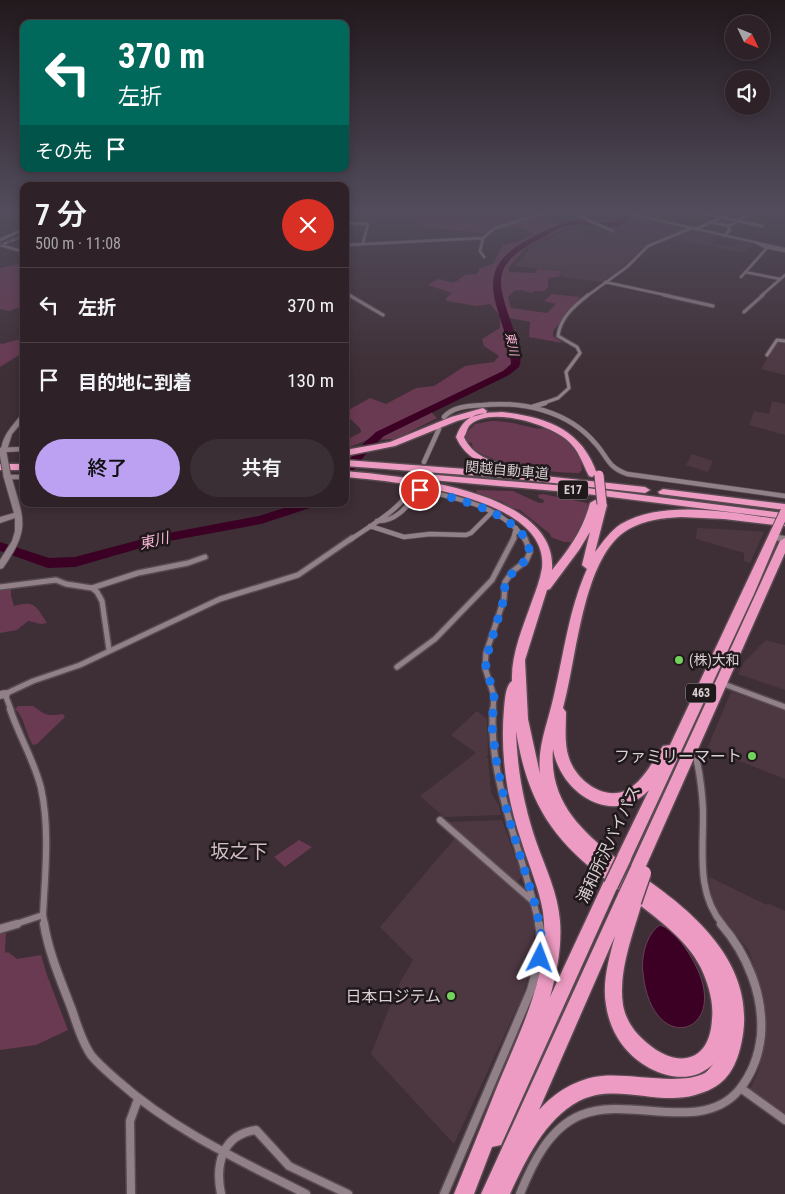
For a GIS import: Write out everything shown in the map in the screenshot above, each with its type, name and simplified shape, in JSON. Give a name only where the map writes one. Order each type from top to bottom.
[{"type":"highway","points":[[349,452],[379,447],[465,415],[485,411],[515,411],[549,420],[570,431],[586,447],[596,474],[598,503],[580,605],[559,700],[549,732],[546,758],[548,782],[556,804],[571,827],[592,847],[679,911],[702,934],[719,959],[731,988],[736,1018],[736,1032],[730,1054],[720,1072],[712,1081],[701,1086],[673,1089],[608,1085],[580,1091],[566,1098],[548,1114],[531,1134],[499,1194]]},
{"type":"highway","points":[[596,474],[573,441],[558,429],[538,420],[512,415],[492,416],[469,423],[460,433],[461,441],[470,452],[498,465],[534,472],[702,496]]},
{"type":"highway","points":[[2,453],[20,459]]},
{"type":"highway","name":"関越自動車道","points":[[349,466],[362,471],[579,490],[785,516]]},
{"type":"highway","points":[[0,467],[20,467]]},
{"type":"highway","points":[[349,473],[362,471],[454,491],[490,503],[522,520],[538,536],[547,553],[547,572],[520,660],[509,718],[510,767],[521,816],[549,904],[552,920],[549,972],[466,1194]]},
{"type":"highway","name":"関越自動車道","points":[[362,471],[507,475],[785,507]]},
{"type":"highway","points":[[536,603],[545,586],[581,542],[598,503]]},
{"type":"highway","name":"浦和所沢バイパス","points":[[466,1194],[624,895],[641,871],[670,796],[721,683],[781,534],[785,511]]},
{"type":"highway","points":[[580,605],[600,550],[616,532],[631,523],[661,515],[687,514],[781,534]]},
{"type":"highway","name":"浦和所沢バイパス","points":[[491,1194],[624,895],[624,858],[748,594],[781,534]]},
{"type":"highway","points":[[520,660],[518,686],[526,744],[538,787],[550,815],[567,837],[583,852],[660,910],[684,931],[695,944],[712,972],[720,999],[721,1026],[712,1050],[704,1060],[695,1066],[684,1069],[658,1064],[647,1056],[627,1035],[615,1010],[612,983],[624,895]]},
{"type":"highway","points":[[559,700],[560,748],[565,767],[570,776],[584,790],[602,798],[620,799],[637,792],[654,771],[689,719]]},
{"type":"main road","points":[[2,453],[7,476]]},
{"type":"street","points":[[531,407],[568,391],[566,372],[580,353],[578,347],[560,337],[557,331],[566,317],[582,299],[628,266]]},
{"type":"street","points":[[741,276],[750,266]]},
{"type":"street","points":[[745,272],[780,279]]},
{"type":"street","points":[[744,312],[785,275]]},
{"type":"street","points":[[605,282],[713,306]]},
{"type":"street","points":[[349,295],[383,315]]},
{"type":"street","points":[[767,355],[777,340],[785,341]]},
{"type":"street","points":[[444,417],[453,410],[482,404],[531,407],[558,416],[580,428],[594,441],[610,466],[625,475],[785,496]]},
{"type":"street","points":[[2,453],[13,427],[20,419]]},
{"type":"street","points":[[424,462],[439,429]]},
{"type":"street","points":[[2,453],[20,450]]},
{"type":"street","points":[[3,562],[17,539],[20,526],[7,476],[20,478]]},
{"type":"street","points":[[306,1194],[223,1152],[138,1099],[100,1065],[84,1042],[48,946],[43,915],[46,839],[42,790],[31,757],[3,694],[39,679],[72,669],[220,599],[298,576],[377,521],[401,502],[414,485]]},
{"type":"street","points":[[377,521],[385,522],[393,518],[420,490],[451,497],[492,513],[516,528],[529,544],[529,557],[505,582],[504,599],[486,654],[485,668],[494,696],[492,727],[503,798],[535,904],[541,932],[540,950],[531,990],[444,1194]]},
{"type":"street","points":[[370,526],[404,537],[430,534],[466,535],[471,533],[492,513]]},
{"type":"street","points":[[0,520],[18,514]]},
{"type":"street","points":[[397,667],[434,639],[492,580],[503,556],[513,541],[516,528]]},
{"type":"street","points":[[0,587],[56,580],[66,584],[92,588],[205,557]]},
{"type":"street","points":[[92,588],[97,592],[102,601],[109,650]]},
{"type":"street","points":[[721,683],[785,707]]},
{"type":"street","points":[[520,1194],[537,1157],[551,1137],[566,1123],[581,1114],[598,1108],[615,1107],[682,1112],[720,1107],[742,1089],[752,1071],[758,1053],[761,1016],[754,980],[747,962],[710,906],[702,847],[701,776],[693,742]]},
{"type":"street","points":[[440,820],[535,904]]},
{"type":"street","points":[[0,929],[43,915]]},
{"type":"street","points":[[742,1089],[785,1120]]},
{"type":"street","points":[[131,1194],[130,1121],[138,1099]]},
{"type":"street","points":[[221,1194],[218,1173],[223,1152],[234,1137],[248,1130],[256,1130],[289,1166],[348,1194]]},
{"type":"shaded area","points":[[20,266],[20,309],[10,311],[0,309],[0,268]]},
{"type":"shaded area","points":[[487,266],[510,266],[509,272],[536,273],[537,269],[560,271],[559,277],[548,278],[548,287],[545,291],[534,291],[532,293],[521,290],[514,291],[508,297],[511,308],[547,313],[556,304],[544,301],[552,294],[580,297],[553,331],[553,336],[563,343],[529,337],[530,322],[510,318],[506,329],[514,365],[511,368],[427,408],[437,418],[396,439],[367,440],[349,447],[349,439],[361,432],[360,428],[349,418],[349,410],[370,398],[386,404],[416,388],[434,386],[465,366],[494,362],[499,356],[484,346],[482,339],[500,328],[500,316],[490,304],[476,306],[447,301],[445,299],[452,293],[428,285],[438,279],[454,283],[465,275],[477,274],[480,268]]},
{"type":"shaded area","points":[[515,266],[625,266],[601,282],[561,277],[562,271]]},
{"type":"shaded area","points":[[20,339],[20,354],[0,367],[0,343]]},
{"type":"shaded area","points":[[778,341],[785,342],[785,375],[761,369]]},
{"type":"shaded area","points":[[772,401],[785,404],[785,435],[749,425],[754,411],[769,414]]},
{"type":"shaded area","points":[[491,421],[555,431],[572,445],[579,457],[582,470],[579,473],[551,472],[524,468],[497,461],[473,449],[472,443],[467,442],[465,434],[475,424]]},
{"type":"shaded area","points":[[692,454],[713,461],[708,472],[686,465]]},
{"type":"shaded area","points":[[476,490],[513,491],[539,503],[543,503],[544,500],[539,498],[538,495],[543,494],[587,503],[588,506],[577,536],[572,542],[564,542],[551,537],[550,534],[520,510],[512,508],[501,501],[478,495]]},
{"type":"shaded area","points":[[697,528],[764,532],[750,563],[744,561],[744,553],[696,539]]},
{"type":"shaded area","points":[[11,589],[14,606],[31,604],[40,612],[47,623],[41,624],[28,621],[17,630],[0,633],[0,590]]},
{"type":"shaded area","points":[[766,640],[785,645],[785,690],[738,674],[744,662]]},
{"type":"shaded area","points":[[731,692],[785,711],[785,779],[742,762],[706,751]]},
{"type":"shaded area","points":[[18,706],[33,706],[41,712],[53,715],[63,714],[65,717],[37,744],[33,745],[21,716],[15,709]]},
{"type":"shaded area","points":[[477,711],[487,719],[488,754],[485,757],[488,758],[491,793],[499,806],[501,815],[444,817],[420,796],[476,753],[451,735]]},
{"type":"shaded area","points":[[502,820],[522,876],[517,882],[464,839],[448,822]]},
{"type":"shaded area","points":[[455,838],[530,902],[534,919],[534,957],[522,997],[454,1144],[371,1054],[397,988],[413,960],[380,927]]},
{"type":"shaded area","points":[[299,840],[312,847],[285,867],[274,857]]},
{"type":"shaded area","points":[[709,877],[767,905],[768,903],[785,911],[785,1114],[750,1089],[758,1072],[763,1052],[765,1019],[760,985],[749,951],[713,905]]},
{"type":"shaded area","points":[[660,925],[674,934],[682,943],[703,983],[704,1004],[698,1018],[688,1026],[674,1027],[661,1019],[650,1001],[643,973],[643,960],[648,940]]},
{"type":"shaded area","points":[[6,931],[5,953],[8,952],[17,959],[41,955],[68,1030],[36,1045],[0,1050],[0,932]]},
{"type":"waterway","name":"東川","points":[[349,470],[364,449],[380,434],[506,373],[516,365],[515,350],[497,290],[500,266]]},
{"type":"waterway","name":"東川","points":[[0,546],[48,563],[75,562],[158,539],[261,520],[300,507]]},
{"type":"place","name":"(株)大和","points":[[679,660]]},
{"type":"place","name":"ファミリーマート","points":[[752,756]]},
{"type":"place","name":"日本ロジテム","points":[[451,996]]},
{"type":"district","name":"坂之下","points":[[239,851]]},
{"type":"route","points":[[420,490],[451,497],[483,509],[514,526],[526,538],[529,544],[529,557],[505,582],[504,599],[486,654],[485,668],[494,696],[492,727],[503,798],[535,904],[541,932],[540,958]]}]
